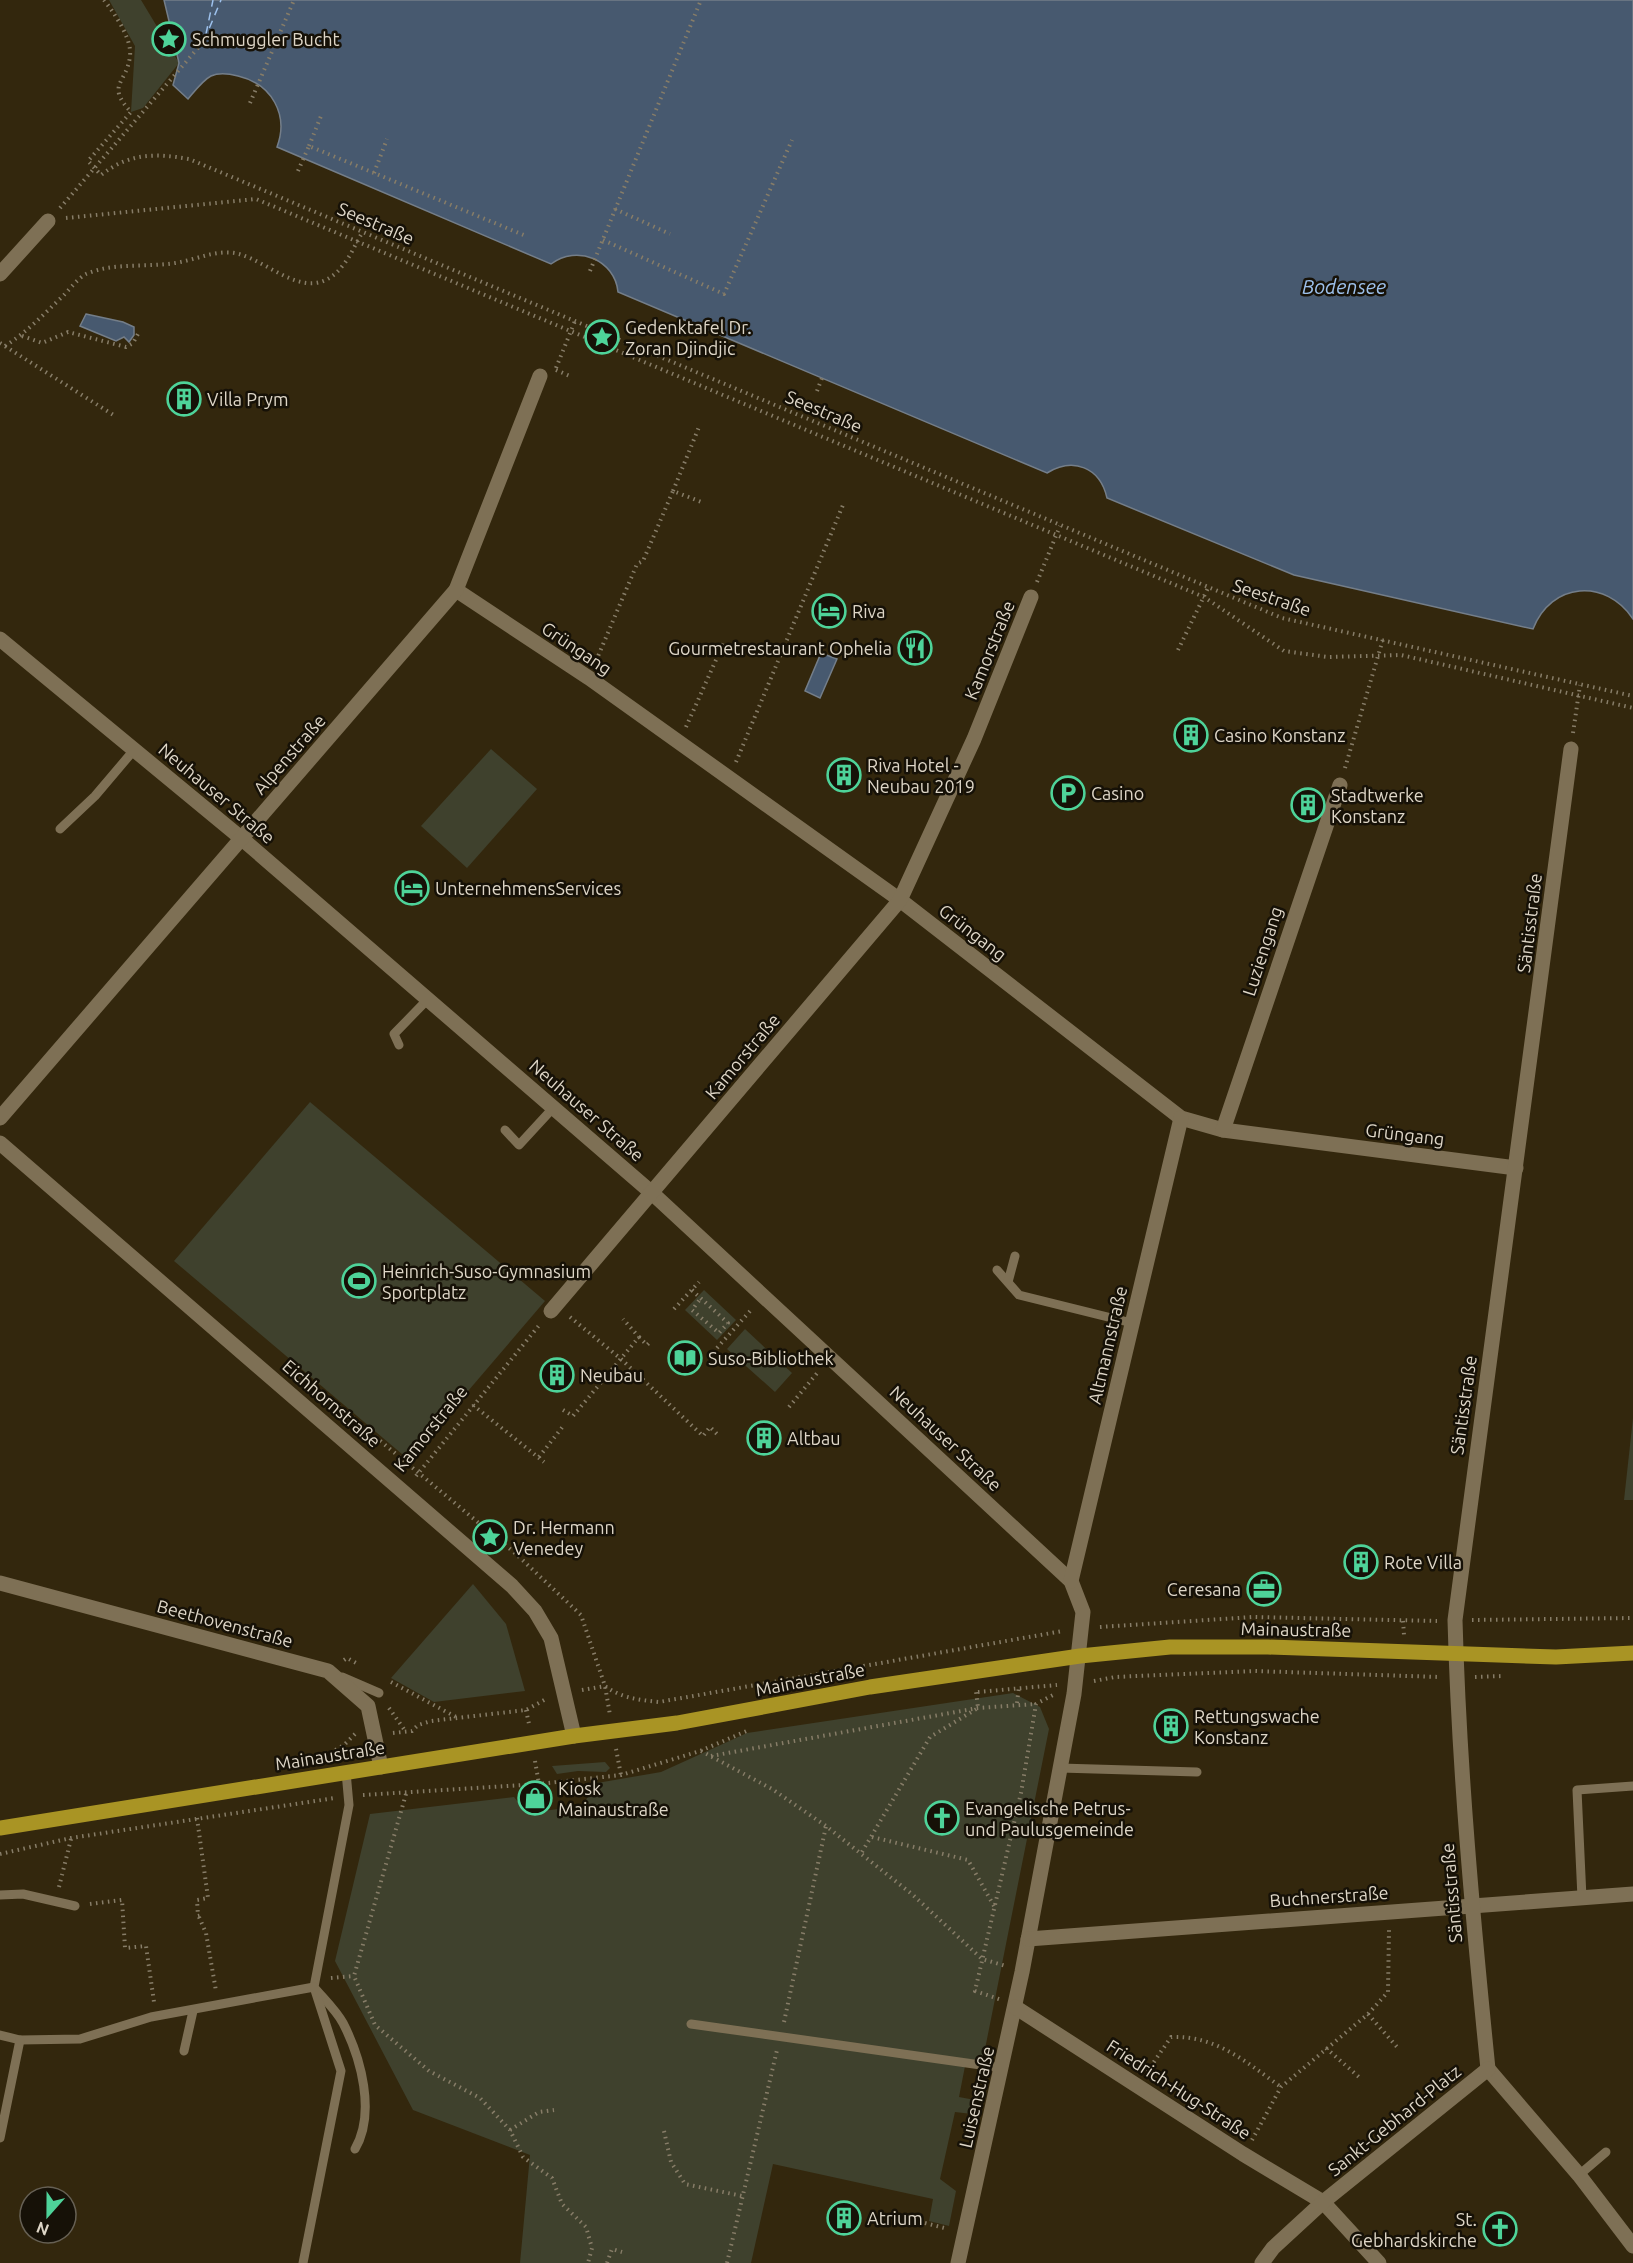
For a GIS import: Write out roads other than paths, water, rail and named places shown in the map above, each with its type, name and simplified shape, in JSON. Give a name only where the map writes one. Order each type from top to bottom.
[{"type":"main road","name":"Mainaustraße","points":[[0,1828],[574,1736],[677,1723],[870,1687],[1080,1656],[1170,1647],[1556,1657],[1633,1653]]},
{"type":"street","points":[[0,274],[48,221]]},
{"type":"street","name":"Alpenstraße","points":[[0,1118],[456,590],[540,376]]},
{"type":"street","name":"Grüngang","points":[[456,590],[589,678],[728,780],[900,900],[1181,1119],[1223,1130],[1516,1168]]},
{"type":"street","name":"Kamorstraße","points":[[553,1308],[900,900],[974,739],[1031,597]]},
{"type":"street","name":"Neuhauser Straße","points":[[0,639],[242,838],[652,1192],[1071,1581],[1083,1612],[1083,1628],[1060,1768]]},
{"type":"street","name":"Säntisstraße","points":[[1488,2069],[1471,1905],[1455,1677],[1455,1620],[1571,749]]},
{"type":"street","name":"Luziengang","points":[[1223,1130],[1340,785]]},
{"type":"street","name":"Altmannstraße","points":[[1071,1581],[1181,1119]]},
{"type":"street","name":"Eichhornstraße","points":[[0,1143],[512,1586],[535,1611],[551,1638],[574,1736]]},
{"type":"street","name":"Beethovenstraße","points":[[0,1583],[328,1671],[368,1706],[381,1767]]},
{"type":"street","name":"Luisenstraße","points":[[958,2263],[1015,2007],[1060,1768]]},
{"type":"street","name":"Buchnerstraße","points":[[1028,1939],[1633,1894]]},
{"type":"street","name":"Friedrich-Hug-Straße","points":[[1015,2007],[1243,2154],[1323,2202]]},
{"type":"street","name":"Sankt-Gebhard-Platz","points":[[1379,2263],[1323,2202],[1488,2069],[1579,2175],[1633,2246]]},
{"type":"street","points":[[1262,2263],[1274,2248],[1323,2202]]},
{"type":"lane","points":[[60,829],[95,796],[134,750]]},
{"type":"lane","points":[[399,1045],[394,1035],[429,998]]},
{"type":"lane","points":[[505,1130],[519,1145],[554,1107]]},
{"type":"lane","points":[[1008,1282],[1015,1256]]},
{"type":"lane","points":[[997,1270],[1019,1295],[1132,1323]]},
{"type":"lane","points":[[328,1671],[379,1693]]},
{"type":"lane","points":[[1060,1768],[1197,1772]]},
{"type":"lane","points":[[303,2263],[341,2071],[314,1983],[350,1795],[346,1772]]},
{"type":"lane","points":[[1582,1899],[1577,1790],[1633,1786]]},
{"type":"lane","points":[[0,1895],[23,1894],[75,1906]]},
{"type":"lane","points":[[0,2036],[20,2040],[80,2039],[156,2017],[219,2006],[314,1983]]},
{"type":"lane","points":[[314,1983],[342,2022],[361,2068],[366,2112],[364,2134],[356,2149]]},
{"type":"lane","points":[[184,2051],[193,2011]]},
{"type":"lane","points":[[691,2024],[1002,2068]]},
{"type":"lane","points":[[0,2138],[20,2040]]},
{"type":"lane","points":[[1579,2175],[1606,2152]]},
{"type":"water","name":"Bodensee","points":[[164,0],[1633,0],[1633,619],[1622,606],[1609,597],[1594,592],[1580,591],[1565,594],[1552,602],[1541,613],[1533,629],[1294,575],[1107,498],[1098,479],[1084,468],[1066,466],[1047,473],[618,292],[610,271],[593,258],[572,255],[551,264],[277,147],[281,124],[275,102],[260,86],[250,80],[228,74],[214,75],[205,80],[188,99],[173,85],[179,63]]},
{"type":"water","points":[[86,314],[123,322],[134,327],[134,335],[129,342],[124,337],[116,341],[80,326]]},
{"type":"water","points":[[821,653],[837,659],[820,698],[805,691]]},
{"type":"place","name":"Schmuggler Bucht","points":[[169,39]]},
{"type":"place","name":"Gedenktafel Dr. Zoran Djindjic","points":[[602,337]]},
{"type":"place","name":"Villa Prym","points":[[184,399]]},
{"type":"place","name":"Riva","points":[[829,611]]},
{"type":"place","name":"Gourmetrestaurant Ophelia","points":[[915,648]]},
{"type":"place","name":"Casino Konstanz","points":[[1191,735]]},
{"type":"place","name":"Riva Hotel - Neubau 2019","points":[[844,775]]},
{"type":"place","name":"Casino","points":[[1068,793]]},
{"type":"place","name":"Stadtwerke Konstanz","points":[[1308,805]]},
{"type":"place","name":"UnternehmensServices","points":[[412,888]]},
{"type":"place","name":"Heinrich-Suso-Gymnasium Sportplatz","points":[[359,1281]]},
{"type":"place","name":"Suso-Bibliothek","points":[[685,1358]]},
{"type":"place","name":"Neubau","points":[[557,1375]]},
{"type":"place","name":"Altbau","points":[[764,1438]]},
{"type":"place","name":"Dr. Hermann Venedey","points":[[490,1537]]},
{"type":"place","name":"Rote Villa","points":[[1361,1562]]},
{"type":"place","name":"Ceresana","points":[[1264,1589]]},
{"type":"place","name":"Rettungswache Konstanz","points":[[1171,1726]]},
{"type":"place","name":"Kiosk Mainaustraße","points":[[535,1798]]},
{"type":"place","name":"Evangelische Petrus- und Paulusgemeinde","points":[[942,1818]]},
{"type":"place","name":"Atrium","points":[[844,2218]]},
{"type":"place","name":"St. Gebhardskirche","points":[[1500,2229]]}]
